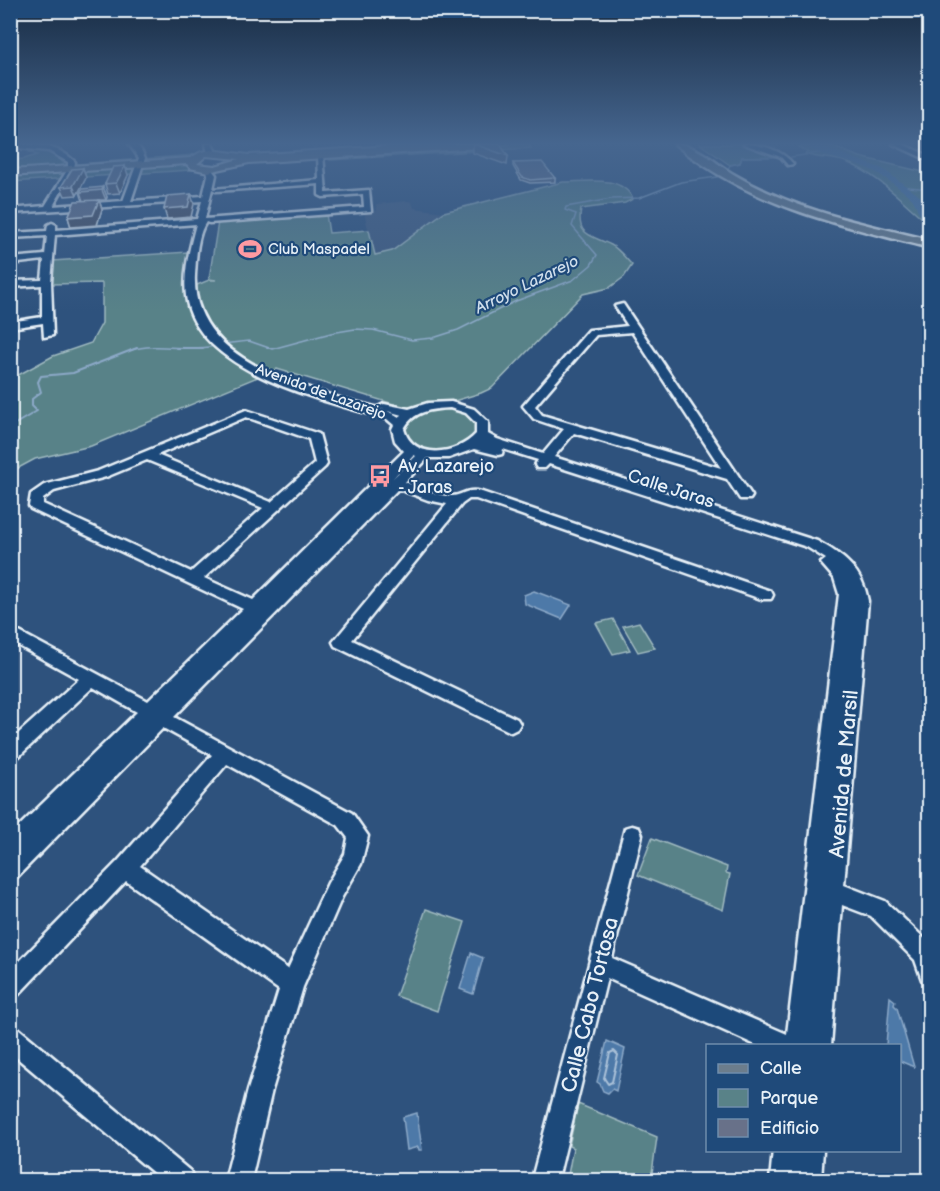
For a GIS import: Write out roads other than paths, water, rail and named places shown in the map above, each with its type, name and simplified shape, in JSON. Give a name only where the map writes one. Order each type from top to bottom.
[{"type":"highway","points":[[782,200],[797,207],[895,232],[930,238]]},
{"type":"highway","points":[[895,232],[930,244]]},
{"type":"street","points":[[48,335],[46,282],[51,232],[50,208],[55,200]]},
{"type":"street","points":[[10,211],[181,200]]},
{"type":"street","name":"Avenida de Lazarejo","points":[[205,221],[207,200]]},
{"type":"street","name":"Avenida de Lazarejo","points":[[212,200],[194,256],[198,321],[213,340],[243,363],[391,417],[400,423]]},
{"type":"street","points":[[322,213],[323,200]]},
{"type":"street","points":[[10,236],[368,209],[367,200]]},
{"type":"street","points":[[10,261],[48,257]]},
{"type":"street","points":[[10,284],[46,282]]},
{"type":"street","name":"Calle Jaras","points":[[620,306],[744,496]]},
{"type":"street","points":[[12,326],[47,319]]},
{"type":"street","name":"Calle Jaras","points":[[635,329],[593,333],[529,406],[538,417],[732,476]]},
{"type":"street","name":"Avenida de Lazarejo","points":[[270,373],[410,413]]},
{"type":"street","points":[[429,406],[461,408],[470,411],[482,422],[478,440],[457,453],[419,452],[405,445],[398,434],[400,423],[410,413],[429,406]]},
{"type":"street","points":[[194,578],[321,464],[315,437],[246,413],[102,474],[49,488],[36,497],[36,506],[261,610]]},
{"type":"street","points":[[544,462],[571,428]]},
{"type":"street","name":"Calle Jaras","points":[[478,440],[792,542]]},
{"type":"street","points":[[10,870],[156,715],[419,452]]},
{"type":"street","points":[[146,455],[272,507]]},
{"type":"street","points":[[390,482],[433,497],[457,501]]},
{"type":"street","points":[[510,724],[341,642],[457,501],[466,495],[477,495],[766,595]]},
{"type":"street","name":"Avenida de Marsil","points":[[792,542],[831,565],[838,572],[847,593],[824,887],[819,1044]]},
{"type":"street","points":[[10,633],[224,754],[345,819],[358,836],[354,857],[335,890],[292,985],[260,1090],[238,1180]]},
{"type":"street","points":[[10,753],[92,679]]},
{"type":"street","points":[[10,849],[156,715]]},
{"type":"street","points":[[10,987],[125,868],[224,754]]},
{"type":"street","name":"Calle Cabo Tortosa","points":[[546,1175],[632,835]]},
{"type":"street","points":[[125,868],[292,985]]},
{"type":"street","points":[[824,887],[878,908],[923,953],[930,972]]},
{"type":"street","name":"Avenida de Marsil","points":[[797,1044],[824,887]]},
{"type":"street","points":[[600,964],[781,1044]]},
{"type":"street","points":[[10,1036],[181,1180]]},
{"type":"street","points":[[783,1180],[786,1152]]},
{"type":"street","points":[[808,1180],[810,1152]]},
{"type":"water","points":[[534,591],[571,605],[562,619],[525,604],[524,595]]},
{"type":"water","points":[[471,953],[483,958],[473,994],[460,989]]},
{"type":"water","points":[[890,997],[895,1001],[894,1005],[897,1008],[914,1067],[901,1061],[901,1044],[886,1044]]},
{"type":"water","points":[[607,1041],[625,1049],[616,1091],[612,1089],[608,1093],[603,1091],[597,1082]]},
{"type":"water","points":[[417,1113],[422,1150],[418,1147],[407,1150],[403,1117]]},
{"type":"waterway","name":"Arroyo Lazarejo","points":[[276,348],[355,329],[373,330],[412,340],[433,338],[458,330],[516,301],[573,280],[591,265],[597,255],[572,226],[576,214],[565,210],[566,207],[608,200]]},
{"type":"waterway","points":[[918,200],[919,207],[930,217]]},
{"type":"waterway","name":"Arroyo Lazarejo","points":[[222,344],[249,341],[269,348]]},
{"type":"waterway","name":"Arroyo Lazarejo","points":[[194,348],[215,346]]},
{"type":"waterway","name":"Arroyo Lazarejo","points":[[133,350],[152,347],[194,348]]},
{"type":"waterway","name":"Arroyo Lazarejo","points":[[133,350],[137,348]]},
{"type":"waterway","name":"Arroyo Lazarejo","points":[[176,348],[194,348]]},
{"type":"waterway","name":"Arroyo Lazarejo","points":[[269,348],[276,348]]},
{"type":"waterway","name":"Arroyo Lazarejo","points":[[269,348],[276,348]]},
{"type":"waterway","name":"Arroyo Lazarejo","points":[[10,427],[37,411],[32,406],[32,399],[41,392],[38,382],[41,376],[73,373],[133,350]]},
{"type":"place","name":"Club Maspadel","points":[[250,249]]},
{"type":"place","name":"Av. Lazarejo - Jaras","points":[[380,476]]}]
